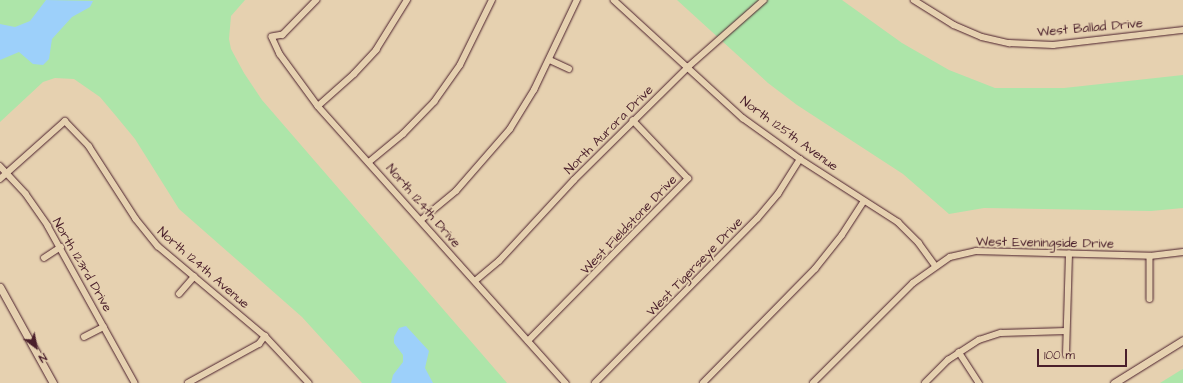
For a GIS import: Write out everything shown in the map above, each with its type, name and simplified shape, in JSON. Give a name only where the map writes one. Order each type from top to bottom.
[{"type":"street","name":"North 124th Drive","points":[[317,0],[283,34],[272,37],[280,54],[318,106],[370,162],[566,383]]},
{"type":"street","points":[[318,106],[354,74],[376,50],[407,0]]},
{"type":"street","points":[[370,162],[403,134],[434,102],[460,65],[492,0]]},
{"type":"street","points":[[421,220],[456,191],[484,162],[510,129],[550,60],[577,0]]},
{"type":"street","name":"North 125th Avenue","points":[[614,0],[743,118],[800,159],[898,222],[919,243],[935,265]]},
{"type":"street","name":"North Aurora Drive","points":[[476,281],[499,261],[574,180],[688,67],[764,0]]},
{"type":"street","name":"West Ballad Drive","points":[[914,0],[954,25],[982,37],[1009,43],[1054,45],[1183,30]]},
{"type":"street","points":[[550,60],[569,69]]},
{"type":"street","name":"North 124th Avenue","points":[[7,172],[65,121],[89,146],[146,232],[194,277],[264,336],[309,383]]},
{"type":"street","name":"West Fieldstone Drive","points":[[528,341],[688,179],[633,121]]},
{"type":"street","name":"West Tigerseye Drive","points":[[596,383],[756,219],[778,194],[800,159]]},
{"type":"street","name":"North 123rd Drive","points":[[0,166],[26,194],[61,247],[135,383]]},
{"type":"street","points":[[0,180],[7,172]]},
{"type":"street","points":[[704,383],[815,269],[842,235],[864,201]]},
{"type":"street","points":[[44,258],[61,247]]},
{"type":"street","name":"West Eveningside Drive","points":[[813,383],[896,299],[935,265],[950,257],[976,251],[1150,256],[1183,252]]},
{"type":"street","points":[[1066,355],[1069,254]]},
{"type":"street","points":[[1150,256],[1150,299]]},
{"type":"street","points":[[180,294],[194,277]]},
{"type":"street","points":[[0,287],[53,383]]},
{"type":"street","points":[[84,337],[104,327]]},
{"type":"street","points":[[925,383],[959,352],[979,340],[1001,333],[1066,331]]},
{"type":"street","points":[[188,383],[259,344],[264,336]]},
{"type":"street","points":[[1114,383],[1183,340]]},
{"type":"street","points":[[959,352],[979,383]]},
{"type":"green space","points":[[0,0],[245,0],[231,16],[229,39],[231,49],[244,73],[262,100],[507,383],[362,383],[302,317],[179,209],[135,139],[100,97],[74,79],[55,78],[43,82],[0,122]]},
{"type":"green space","points":[[677,0],[842,0],[902,43],[949,70],[995,88],[1064,88],[1183,75],[1183,208],[1151,211],[984,208],[949,214],[903,174],[797,105],[768,83]]},
{"type":"green space","points":[[1183,369],[1183,383],[1160,383],[1181,370]]},
{"type":"water","points":[[46,0],[93,1],[90,7],[72,17],[52,39],[49,59],[43,65],[33,64],[19,52],[0,60],[0,24],[15,27],[30,21]]},
{"type":"water","points":[[406,326],[429,351],[425,368],[433,383],[391,383],[393,375],[403,362],[403,355],[394,343],[394,337],[399,328]]}]
